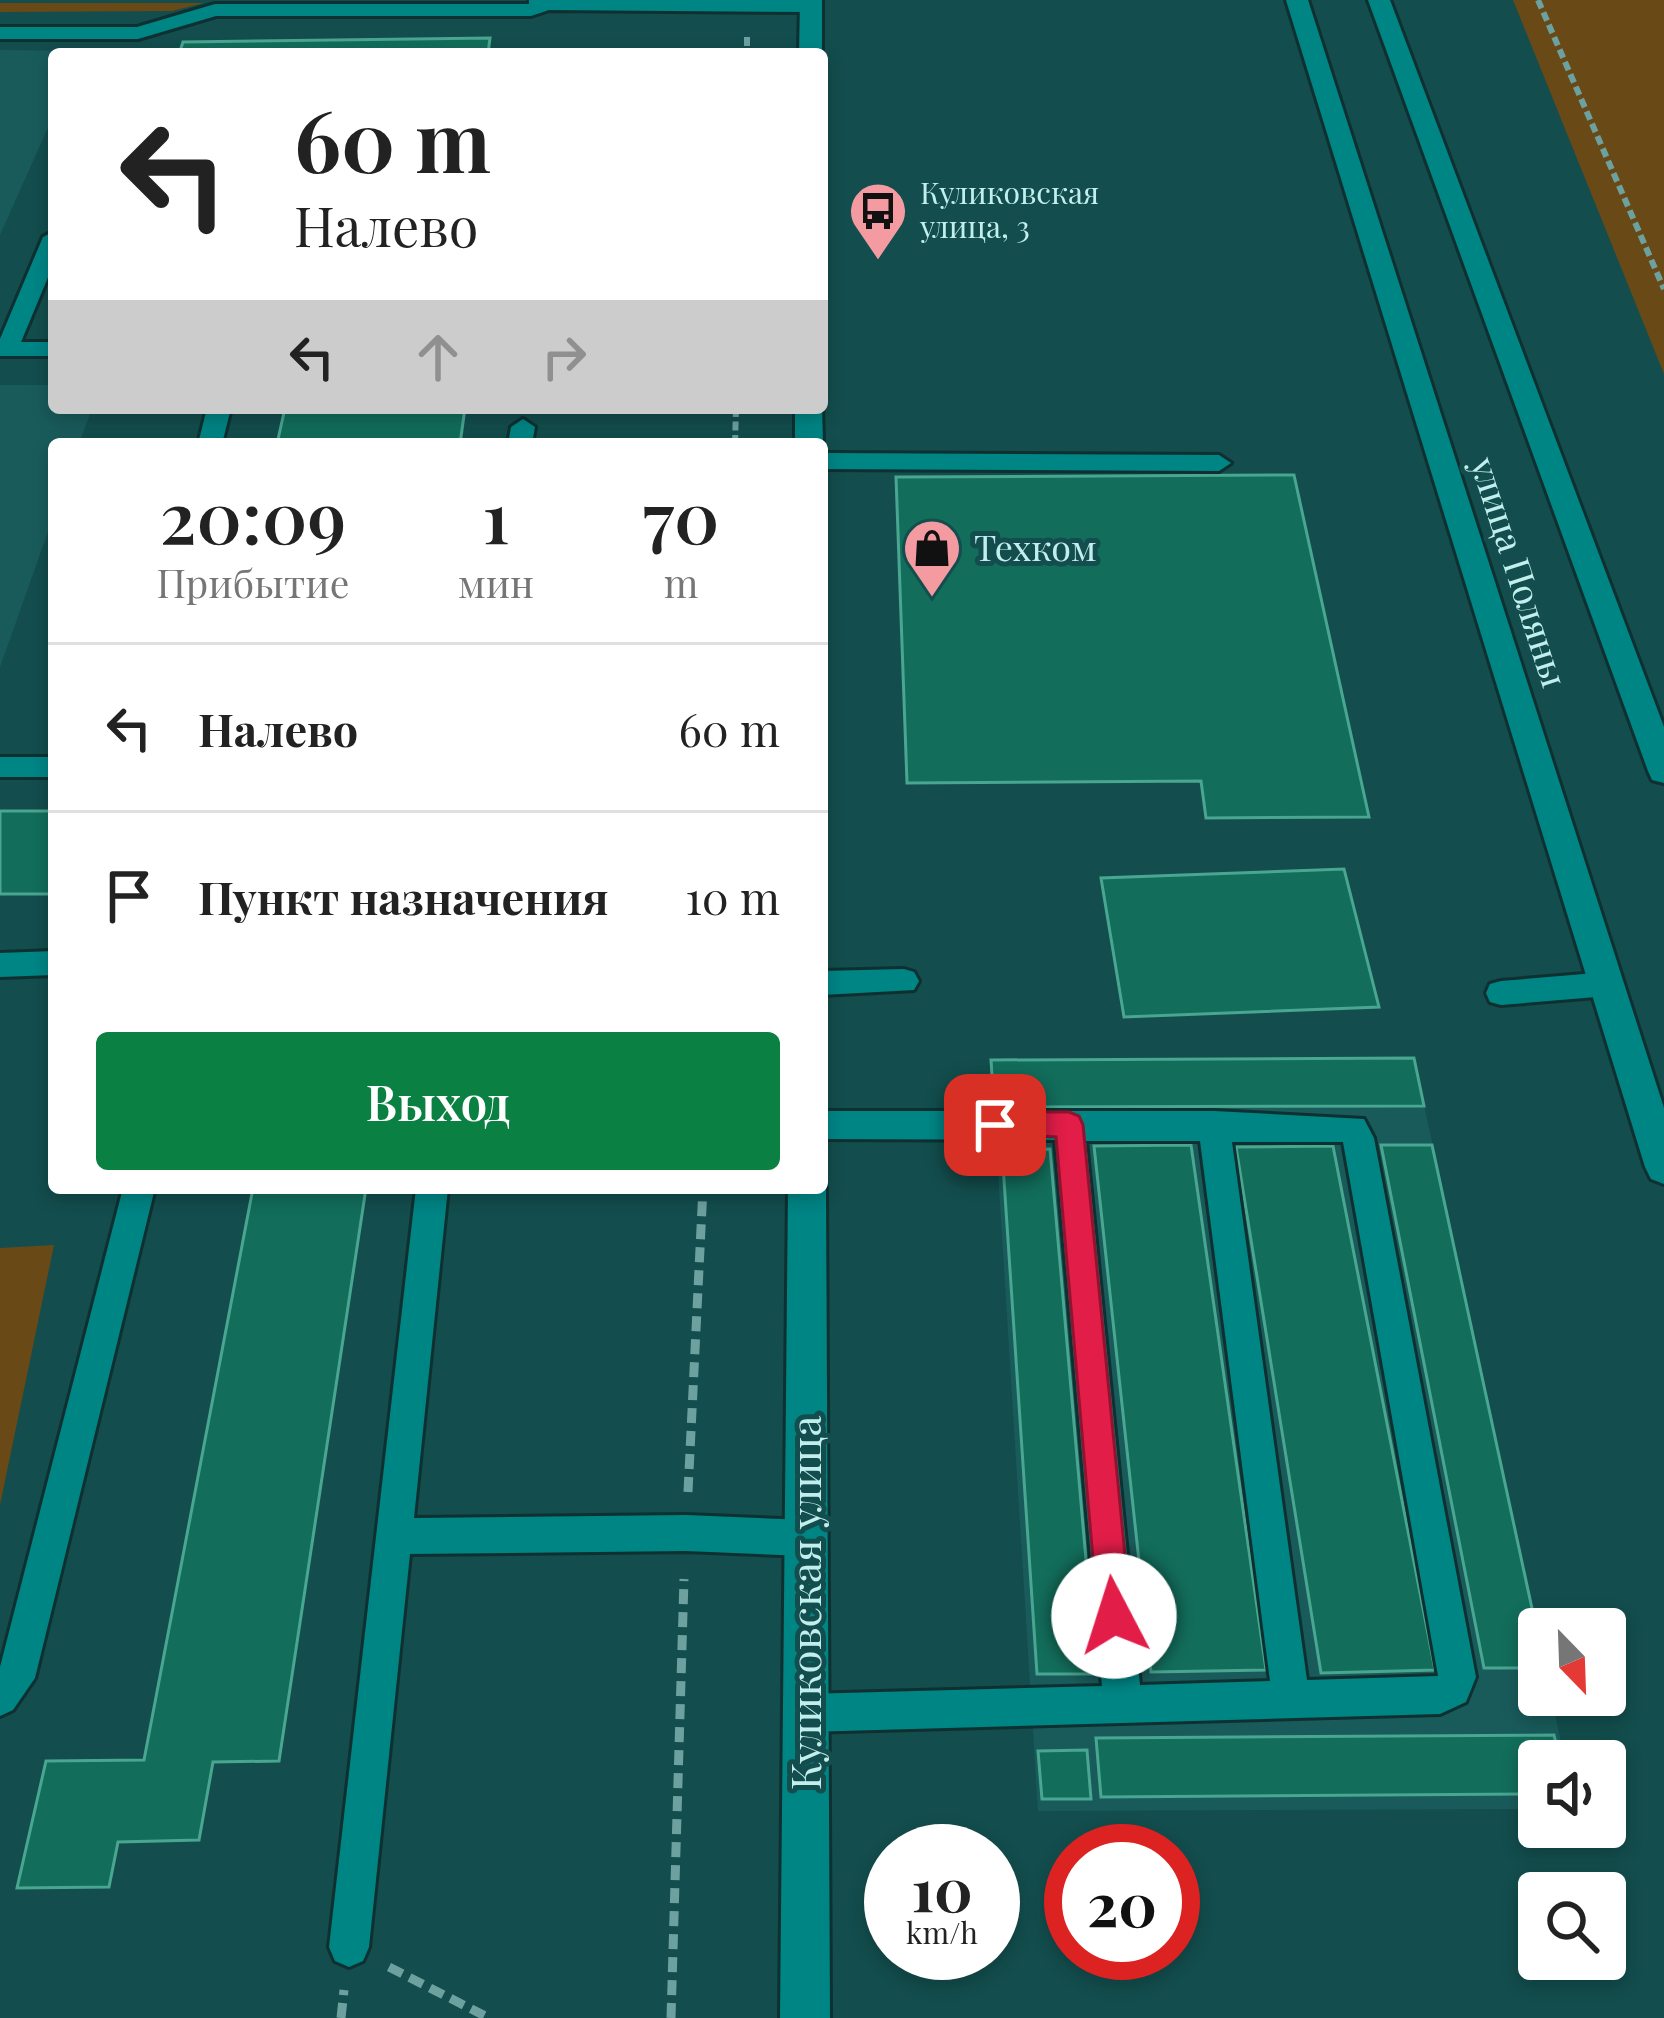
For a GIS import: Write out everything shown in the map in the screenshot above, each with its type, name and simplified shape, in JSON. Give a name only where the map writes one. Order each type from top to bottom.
[{"type":"main road","name":"улица Поляны","points":[[1297,0],[1664,1167]]},
{"type":"main road","name":"улица Поляны","points":[[1379,0],[1664,771]]},
{"type":"main road","points":[[811,3],[811,48]]},
{"type":"main road","name":"Куликовская улица","points":[[805,2018],[808,1194]]},
{"type":"lane","points":[[0,33],[138,33],[215,10],[531,10],[542,2],[811,3]]},
{"type":"lane","points":[[132,48],[138,33]]},
{"type":"lane","points":[[48,250],[4,349],[48,349]]},
{"type":"lane","points":[[828,461],[1219,463]]},
{"type":"lane","points":[[0,767],[48,767]]},
{"type":"lane","points":[[0,965],[48,964]]},
{"type":"lane","points":[[828,983],[904,981]]},
{"type":"lane","points":[[1501,993],[1608,984]]},
{"type":"lane","points":[[806,1713],[1440,1695],[1454,1689],[1457,1678],[1353,1129],[1340,1125],[828,1125]]},
{"type":"lane","points":[[1069,1125],[1123,1705]]},
{"type":"lane","points":[[1214,1125],[1292,1699]]},
{"type":"lane","points":[[0,1697],[16,1678],[137,1194]]},
{"type":"lane","points":[[349,1947],[431,1194]]},
{"type":"lane","points":[[394,1537],[686,1533],[806,1538]]},
{"type":"path","points":[[1538,0],[1664,289]]},
{"type":"path","points":[[671,2018],[686,1533],[703,1194]]},
{"type":"path","points":[[349,1947],[489,2018]]},
{"type":"shaded area","points":[[1513,0],[1664,0],[1664,374]]},
{"type":"shaded area","points":[[0,3],[204,3],[172,11],[0,12]]},
{"type":"shaded area","points":[[0,50],[48,51],[48,127],[0,235]]},
{"type":"shaded area","points":[[0,385],[48,385],[48,414],[90,414],[81,438],[48,438],[48,532],[0,667]]},
{"type":"shaded area","points":[[1414,1058],[1532,1608],[1518,1608],[1518,1716],[1555,1716],[1561,1740],[1518,1740],[1518,1809],[1038,1811],[991,1060]]},
{"type":"shaded area","points":[[54,1245],[0,1505],[0,1248]]},
{"type":"building","points":[[490,38],[489,48],[181,48],[183,42]]},
{"type":"building","points":[[490,38],[489,48],[181,48],[183,42]]},
{"type":"building","points":[[284,414],[464,414],[461,438],[278,438]]},
{"type":"building","points":[[1294,475],[1369,817],[1206,818],[1201,781],[907,783],[896,477]]},
{"type":"building","points":[[0,811],[48,811],[48,894],[0,894]]},
{"type":"building","points":[[1344,869],[1379,1007],[1124,1017],[1101,878]]},
{"type":"building","points":[[1414,1058],[1424,1106],[994,1107],[991,1060]]},
{"type":"building","points":[[1191,1145],[1266,1670],[1151,1672],[1094,1146]]},
{"type":"building","points":[[1381,1145],[1432,1145],[1532,1608],[1518,1608],[1518,1668],[1484,1668]]},
{"type":"building","points":[[1333,1146],[1435,1670],[1321,1673],[1236,1147]]},
{"type":"building","points":[[1050,1149],[1096,1674],[1037,1674],[1002,1150]]},
{"type":"building","points":[[252,1194],[365,1194],[279,1761],[213,1762],[199,1840],[118,1842],[109,1887],[17,1888],[46,1761],[144,1760]]},
{"type":"building","points":[[1554,1735],[1555,1740],[1518,1740],[1518,1794],[1101,1797],[1096,1738]]},
{"type":"building","points":[[1087,1750],[1091,1799],[1042,1799],[1038,1751]]},
{"type":"place","name":"Куликовская улица, 3","points":[[878,262]]},
{"type":"place","name":"Техком","points":[[932,599]]},
{"type":"route","points":[[995,1125],[1069,1125],[1114,1616]]}]
